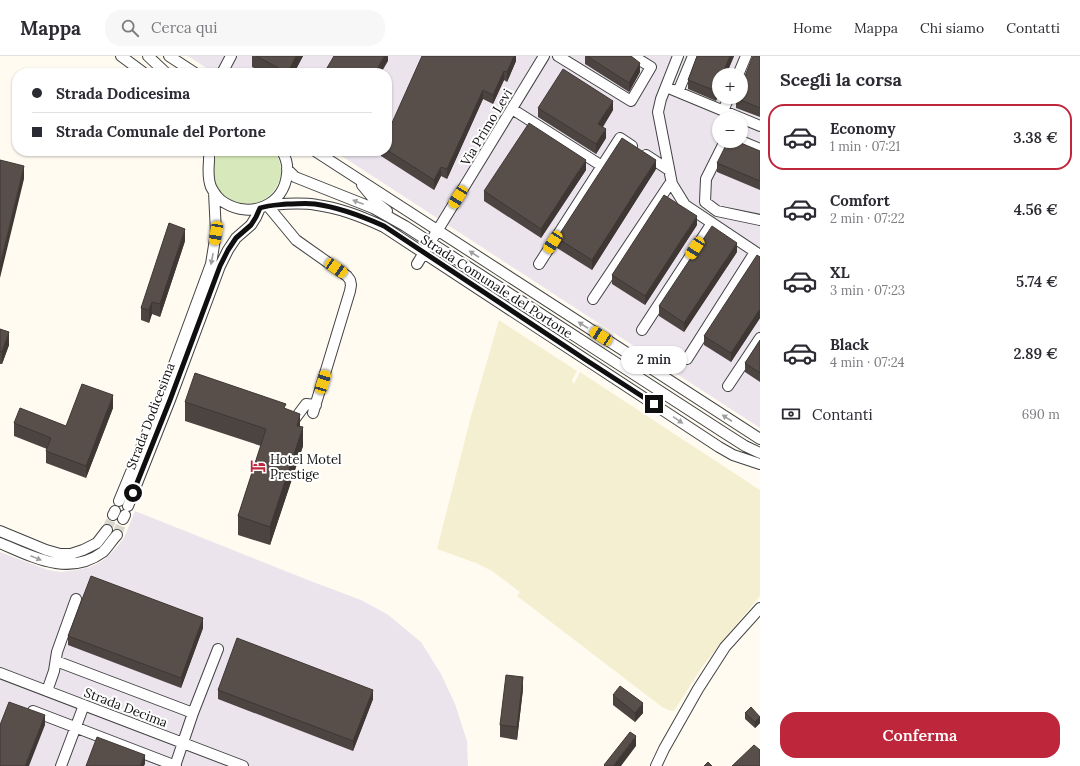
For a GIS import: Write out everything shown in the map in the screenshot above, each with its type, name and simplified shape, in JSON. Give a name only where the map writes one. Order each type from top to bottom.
[{"type":"street","points":[[121,56],[137,68]]},
{"type":"street","points":[[148,56],[161,68]]},
{"type":"street","points":[[169,56],[187,68]]},
{"type":"street","points":[[224,68],[230,56]]},
{"type":"street","name":"Via Primo Levi","points":[[417,264],[544,56]]},
{"type":"street","points":[[558,56],[571,59],[631,101],[651,67],[633,56]]},
{"type":"street","points":[[678,56],[661,99],[658,112],[672,184],[685,205],[757,254],[687,359]]},
{"type":"street","points":[[678,92],[693,56]]},
{"type":"street","points":[[741,68],[746,56]]},
{"type":"street","points":[[666,87],[760,126]]},
{"type":"street","points":[[723,111],[726,104]]},
{"type":"street","points":[[512,109],[602,166]]},
{"type":"street","points":[[539,264],[620,138],[669,170]]},
{"type":"street","points":[[748,144],[760,148]]},
{"type":"street","points":[[722,148],[706,179],[705,202],[717,211],[760,220]]},
{"type":"street","name":"Strada Comunale del Portone","points":[[211,156],[208,173],[211,187],[222,201],[231,207],[248,210],[264,207],[315,204],[336,209],[384,226],[719,447],[733,455],[760,464]]},
{"type":"street","points":[[284,156],[288,169],[283,189],[276,199],[264,207],[296,240],[347,276],[350,280],[350,291],[315,409],[306,404],[294,420]]},
{"type":"street","name":"Strada Comunale del Portone","points":[[323,156],[760,439]]},
{"type":"street","name":"Strada Comunale del Portone","points":[[288,169],[295,177],[373,208],[405,226],[740,443],[760,453]]},
{"type":"street","name":"Strada Comunale del Portone","points":[[352,174],[377,203],[405,226]]},
{"type":"street","points":[[593,299],[672,182]]},
{"type":"street","name":"Strada Dodicesima","points":[[125,514],[170,400],[211,264],[216,233],[214,192]]},
{"type":"street","name":"Strada Dodicesima","points":[[115,509],[222,260],[236,238],[251,225],[264,207]]},
{"type":"street","points":[[642,330],[712,223]]},
{"type":"street","points":[[728,386],[760,338]]},
{"type":"street","points":[[0,531],[46,550],[60,554],[71,554],[83,550],[97,542],[107,530]]},
{"type":"street","points":[[0,543],[44,561],[60,564],[74,564],[87,560],[103,551],[117,535]]},
{"type":"street","points":[[46,691],[54,671],[57,652],[76,599]]},
{"type":"street","points":[[656,766],[687,709],[725,647],[760,608]]},
{"type":"street","points":[[25,709],[76,727],[175,766],[193,713],[218,649]]},
{"type":"street","points":[[56,661],[193,713]]},
{"type":"street","name":"Strada Decima","points":[[0,673],[243,766]]},
{"type":"street","points":[[61,766],[84,705]]},
{"type":"shaded area","points":[[188,56],[760,56],[760,428],[342,156],[392,156],[392,68],[206,68]]},
{"type":"shaded area","points":[[499,320],[577,371],[572,380],[574,384],[580,372],[760,490],[760,596],[702,667],[674,711],[662,707],[517,596],[520,592],[492,571],[476,563],[437,549],[471,416]]},
{"type":"shaded area","points":[[135,511],[361,600],[387,614],[421,642],[441,674],[455,704],[467,741],[468,766],[0,766],[0,552],[48,570],[61,572],[90,567],[106,558],[116,548],[124,538]]},
{"type":"green space","points":[[216,156],[278,156],[281,168],[279,182],[268,197],[257,202],[245,204],[233,201],[223,194],[216,185],[213,173]]},
{"type":"building","points":[[256,56],[296,56],[290,68],[279,68]]},
{"type":"building","points":[[334,56],[384,56],[378,68],[327,68]]},
{"type":"building","points":[[422,56],[514,56],[507,72],[504,71],[493,95],[483,90],[447,169],[441,167],[434,180],[392,153],[392,123]]},
{"type":"building","points":[[587,56],[631,56],[640,63],[629,83]]},
{"type":"building","points":[[697,56],[730,56],[725,68],[712,68],[712,89],[688,80]]},
{"type":"building","points":[[753,56],[760,56],[760,108],[748,103],[748,68]]},
{"type":"building","points":[[563,69],[613,101],[598,124],[606,129],[596,144],[538,108]]},
{"type":"building","points":[[529,123],[586,160],[541,229],[484,191]]},
{"type":"building","points":[[622,138],[656,160],[592,260],[557,238]]},
{"type":"building","points":[[748,146],[760,151],[760,181],[717,163],[724,148],[748,148]]},
{"type":"building","points":[[0,160],[24,166],[0,265]]},
{"type":"building","points":[[664,195],[697,216],[645,296],[612,275]]},
{"type":"building","points":[[169,223],[185,229],[160,304],[152,302],[149,310],[141,308]]},
{"type":"building","points":[[712,226],[737,243],[684,323],[659,306]]},
{"type":"building","points":[[757,255],[760,257],[760,309],[731,353],[704,336]]},
{"type":"building","points":[[0,329],[9,332],[2,352],[0,351]]},
{"type":"building","points":[[760,340],[760,373],[745,363]]},
{"type":"building","points":[[195,373],[286,404],[284,408],[300,414],[297,426],[303,427],[270,527],[238,516],[266,429],[185,402]]},
{"type":"building","points":[[82,384],[113,395],[86,466],[46,451],[51,438],[14,423],[20,408],[66,426]]},
{"type":"building","points":[[91,576],[203,618],[181,678],[68,636]]},
{"type":"building","points":[[237,638],[373,690],[353,741],[218,690]]},
{"type":"building","points":[[506,675],[523,677],[517,727],[500,725]]},
{"type":"building","points":[[620,686],[643,703],[635,713],[613,695]]},
{"type":"building","points":[[9,702],[45,715],[25,766],[0,766],[0,725]]},
{"type":"building","points":[[751,707],[760,717],[755,722],[745,713]]},
{"type":"building","points":[[630,732],[636,736],[613,766],[605,766],[604,765]]},
{"type":"building","points":[[97,737],[145,755],[140,766],[86,766]]},
{"type":"building","points":[[754,745],[760,750],[760,766],[732,766]]},
{"type":"building","points":[[708,762],[712,766],[704,766]]},
{"type":"tunnel","points":[[107,530],[113,515]]},
{"type":"tunnel","points":[[117,535],[123,519]]},
{"type":"place","name":"Hotel Motel Prestige","points":[[258,466]]},
{"type":"route","points":[[133,493],[170,400],[220,266],[236,238],[251,225],[260,208],[267,205],[321,205],[361,217],[384,226],[654,404]]}]
